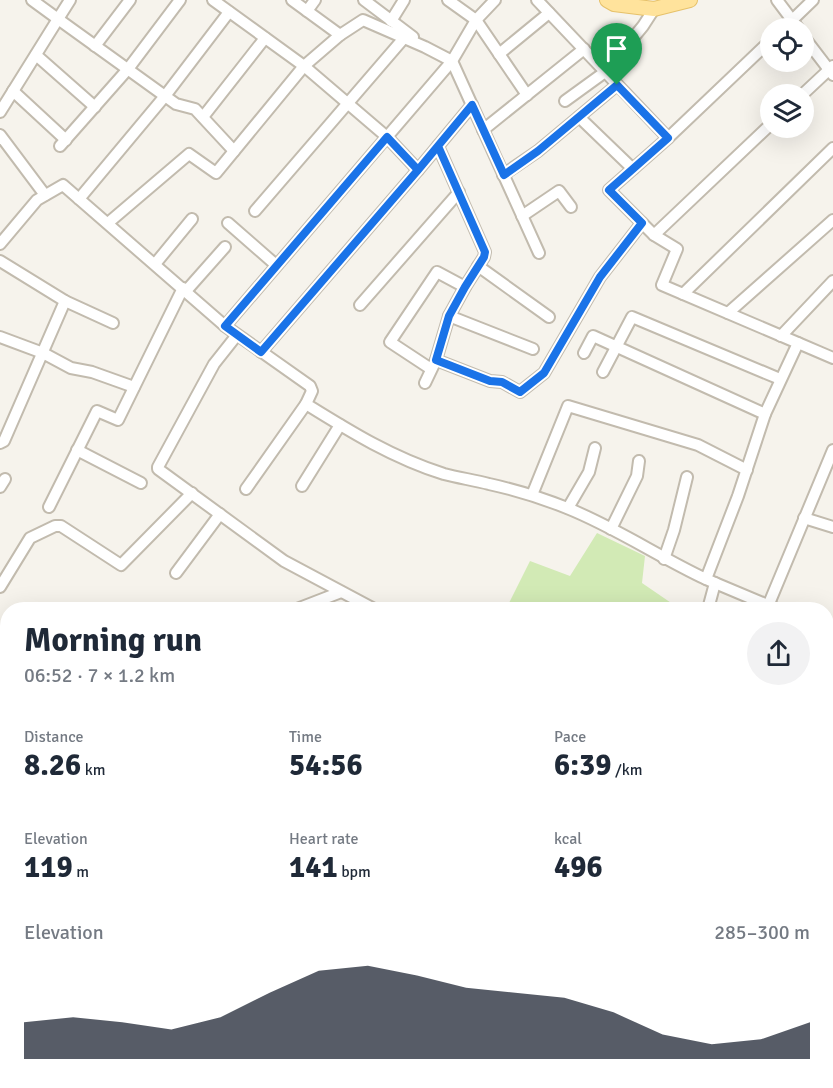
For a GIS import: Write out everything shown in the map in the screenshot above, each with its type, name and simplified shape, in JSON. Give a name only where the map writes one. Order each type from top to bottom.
[{"type":"main road","points":[[607,0],[614,4],[654,9],[690,0]]},
{"type":"street","points":[[32,0],[176,104],[195,109],[234,151]]},
{"type":"street","points":[[0,112],[70,0]]},
{"type":"street","points":[[96,46],[130,0]]},
{"type":"street","points":[[13,91],[63,143],[128,69],[180,0]]},
{"type":"street","points":[[213,0],[304,66],[387,137],[418,170]]},
{"type":"street","points":[[292,0],[340,35]]},
{"type":"street","points":[[307,11],[315,0]]},
{"type":"street","points":[[364,0],[425,47]]},
{"type":"street","points":[[391,21],[404,0]]},
{"type":"street","points":[[448,0],[476,20],[527,95]]},
{"type":"street","points":[[225,326],[452,61],[476,20],[495,0]]},
{"type":"street","points":[[537,0],[668,138]]},
{"type":"street","points":[[777,0],[787,18]]},
{"type":"street","points":[[798,18],[813,0]]},
{"type":"street","points":[[565,101],[605,72],[654,9]]},
{"type":"street","points":[[79,199],[165,96],[229,12]]},
{"type":"street","points":[[499,54],[549,13]]},
{"type":"street","points":[[108,223],[189,154],[216,173],[304,66],[340,35],[363,20],[452,61],[539,253]]},
{"type":"street","points":[[203,117],[266,38]]},
{"type":"street","points":[[255,211],[404,38]]},
{"type":"street","points":[[483,130],[584,49]]},
{"type":"street","points":[[814,49],[832,70],[814,85]]},
{"type":"street","points":[[760,50],[668,138],[609,190],[654,235],[677,249],[662,285],[833,358]]},
{"type":"street","points":[[36,55],[95,107]]},
{"type":"street","points":[[504,175],[538,151],[617,85]]},
{"type":"street","points":[[261,352],[472,105]]},
{"type":"street","points":[[579,117],[633,169]]},
{"type":"street","points":[[654,235],[760,134]]},
{"type":"street","points":[[0,135],[45,195]]},
{"type":"street","points":[[425,383],[434,364],[449,316],[485,252],[438,146]]},
{"type":"street","points":[[683,294],[833,148]]},
{"type":"street","points":[[0,244],[37,200],[63,185],[225,326],[312,388],[306,404],[246,489]]},
{"type":"street","points":[[522,216],[559,191],[571,207]]},
{"type":"street","points":[[360,305],[459,192]]},
{"type":"street","points":[[155,264],[192,219]]},
{"type":"street","points":[[728,313],[833,220]]},
{"type":"street","points":[[465,287],[437,272],[390,342],[434,364],[490,381],[502,382],[520,392],[544,373],[600,277],[642,223]]},
{"type":"street","points":[[228,224],[276,265]]},
{"type":"street","points":[[50,507],[97,411],[118,420],[184,290],[225,247]]},
{"type":"street","points":[[0,261],[65,301],[113,323]]},
{"type":"street","points":[[478,266],[549,317]]},
{"type":"street","points":[[781,336],[833,281]]},
{"type":"street","points":[[0,443],[4,441],[65,301]]},
{"type":"street","points":[[449,316],[533,349]]},
{"type":"street","points":[[603,372],[632,317],[780,379]]},
{"type":"street","points":[[237,334],[214,364],[158,469],[284,561],[360,602]]},
{"type":"street","points":[[584,353],[593,336],[765,414]]},
{"type":"street","points":[[0,337],[43,353],[71,368],[92,372],[134,387]]},
{"type":"street","points":[[708,602],[710,581],[765,414],[798,343]]},
{"type":"street","points":[[306,404],[396,456],[445,474],[532,495],[568,508],[611,529],[663,559],[761,602]]},
{"type":"street","points":[[532,495],[568,406],[698,445],[747,470]]},
{"type":"street","points":[[302,486],[340,425]]},
{"type":"street","points":[[568,508],[589,472],[595,448]]},
{"type":"street","points":[[77,450],[141,483]]},
{"type":"street","points":[[775,602],[804,518],[833,450]]},
{"type":"street","points":[[611,529],[637,476],[639,461]]},
{"type":"street","points":[[663,559],[674,531],[687,477]]},
{"type":"street","points":[[0,587],[30,538],[55,526],[61,526],[121,565],[192,493]]},
{"type":"street","points":[[176,573],[220,514]]},
{"type":"street","points":[[804,518],[833,527]]},
{"type":"street","points":[[315,602],[341,592]]},
{"type":"green space","points":[[597,533],[645,556],[642,583],[670,602],[510,602],[530,561],[570,576]]},
{"type":"route","points":[[617,85],[538,151],[504,175],[472,105],[418,170],[261,352],[225,326],[387,137],[418,170],[438,146],[485,252],[449,316],[436,360],[490,381],[502,382],[520,392],[544,373],[600,277],[642,223],[609,190],[668,138],[617,85]]}]
